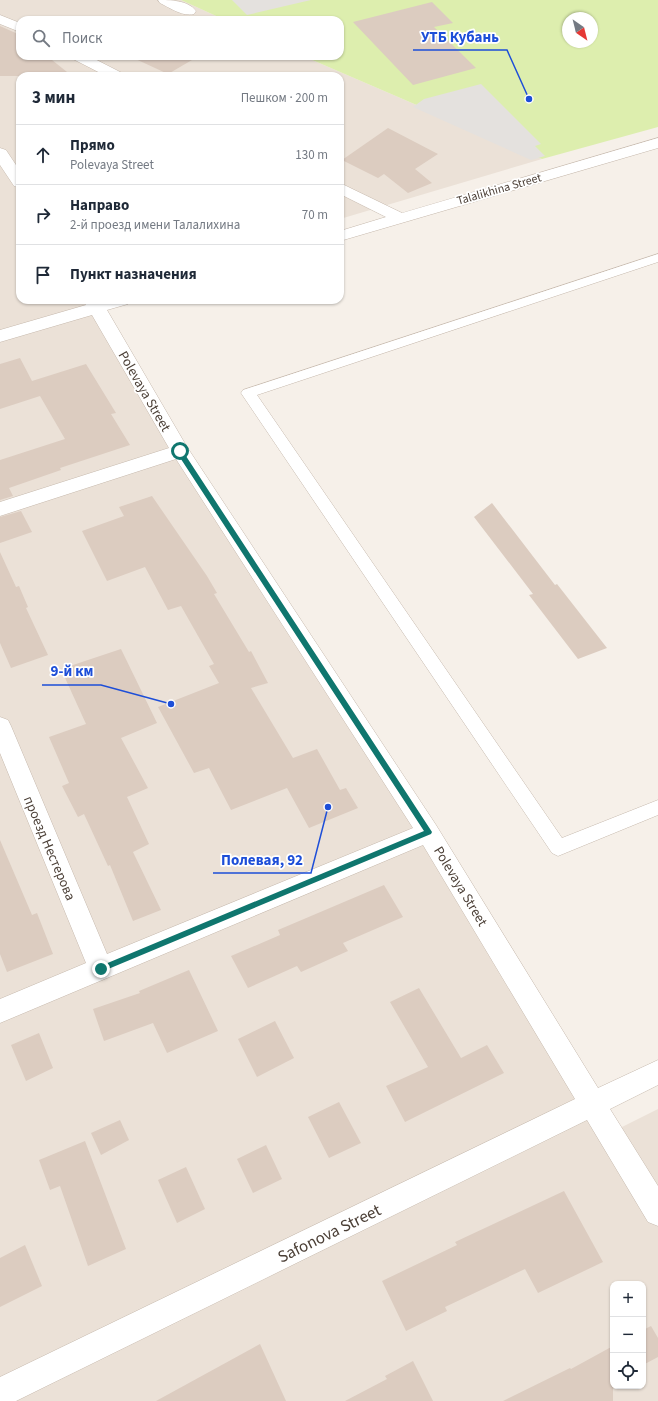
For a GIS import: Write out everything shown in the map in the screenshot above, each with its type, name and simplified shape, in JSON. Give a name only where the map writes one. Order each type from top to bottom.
[{"type":"street","points":[[165,0],[188,11]]},
{"type":"street","points":[[0,18],[16,26]]},
{"type":"street","points":[[86,60],[109,72]]},
{"type":"street","name":"Talalikhina Street","points":[[344,235],[658,143]]},
{"type":"street","points":[[0,153],[16,177]]},
{"type":"street","points":[[344,190],[400,218]]},
{"type":"street","points":[[0,336],[95,304]]},
{"type":"street","name":"Polevaya Street","points":[[95,304],[180,451],[428,832],[658,1212]]},
{"type":"street","points":[[0,509],[180,451]]},
{"type":"street","name":"проезд Нестерова","points":[[0,726],[101,969]]},
{"type":"street","points":[[0,1011],[428,832]]},
{"type":"street","name":"Safonova Street","points":[[0,1393],[658,1072]]},
{"type":"lane","points":[[658,258],[248,393],[558,848],[658,807]]},
{"type":"shaded area","points":[[0,0],[181,0],[216,16],[16,16],[16,60],[312,60],[340,72],[16,72],[16,304],[94,304],[608,1134],[658,1109],[658,1401],[0,1401]]},
{"type":"shaded area","points":[[232,0],[311,0],[247,15]]},
{"type":"shaded area","points":[[344,74],[542,159],[344,218]]},
{"type":"shaded area","points":[[481,84],[541,144],[535,146],[545,156],[531,160],[413,107],[424,99]]},
{"type":"green space","points":[[181,0],[658,0],[658,127],[542,159],[344,74],[344,72],[340,72],[312,60],[344,60],[344,16],[216,16]]},
{"type":"building","points":[[432,2],[453,23],[434,27],[476,68],[413,85],[353,22]]},
{"type":"building","points":[[0,26],[16,33],[16,60],[52,60],[67,72],[16,72],[16,76],[0,76]]},
{"type":"building","points":[[138,60],[192,60],[171,72],[164,72]]},
{"type":"building","points":[[388,128],[438,154],[415,169],[432,183],[408,193],[384,174],[378,178],[344,161],[344,159]]},
{"type":"building","points":[[20,358],[32,381],[86,364],[116,413],[111,414],[130,445],[60,468],[61,470],[9,488],[13,496],[0,500],[0,460],[65,439],[40,396],[0,409],[0,364]]},
{"type":"building","points":[[152,496],[207,576],[217,593],[214,594],[249,652],[251,651],[268,683],[251,688],[293,758],[317,749],[340,790],[346,788],[358,808],[309,828],[287,788],[231,810],[209,768],[194,773],[158,707],[219,683],[209,666],[214,664],[181,606],[168,610],[145,567],[107,581],[82,531],[124,516],[119,507]]},
{"type":"building","points":[[492,503],[555,585],[557,584],[607,648],[578,659],[529,595],[533,594],[474,517]]},
{"type":"building","points":[[21,511],[32,532],[0,543],[0,517]]},
{"type":"building","points":[[0,552],[16,587],[19,586],[28,607],[26,608],[48,655],[11,668],[0,643]]},
{"type":"building","points":[[121,649],[157,723],[121,738],[148,788],[127,797],[149,844],[133,852],[161,910],[133,921],[110,865],[108,866],[84,814],[78,817],[62,786],[69,783],[49,737],[86,724],[61,669]]},
{"type":"building","points":[[0,840],[32,915],[37,913],[53,954],[7,972],[0,954]]},
{"type":"building","points":[[384,885],[403,917],[343,943],[348,951],[301,972],[297,966],[248,988],[231,956],[280,935],[278,930]]},
{"type":"building","points":[[189,970],[218,1031],[167,1053],[153,1023],[104,1041],[93,1009],[140,993],[139,991]]},
{"type":"building","points":[[419,988],[461,1058],[487,1045],[504,1073],[405,1122],[386,1086],[428,1067],[390,1002]]},
{"type":"building","points":[[275,1021],[294,1058],[257,1077],[238,1039]]},
{"type":"building","points":[[39,1033],[53,1068],[26,1081],[11,1045]]},
{"type":"building","points":[[339,1102],[361,1143],[329,1158],[308,1117]]},
{"type":"building","points":[[120,1120],[129,1140],[101,1155],[91,1133]]},
{"type":"building","points":[[85,1141],[126,1249],[88,1266],[60,1186],[50,1190],[39,1160]]},
{"type":"building","points":[[266,1145],[282,1179],[253,1193],[237,1159]]},
{"type":"building","points":[[186,1167],[205,1209],[177,1223],[158,1180]]},
{"type":"building","points":[[564,1191],[603,1262],[538,1293],[525,1269],[445,1307],[447,1311],[406,1331],[382,1281],[457,1245],[455,1242]]},
{"type":"building","points":[[25,1245],[42,1286],[0,1307],[0,1258]]},
{"type":"building","points":[[651,1326],[658,1338],[658,1357],[646,1363],[646,1353],[646,1328]]},
{"type":"building","points":[[260,1344],[286,1401],[156,1401]]},
{"type":"building","points":[[610,1348],[610,1389],[613,1389],[613,1401],[503,1401],[570,1368],[571,1369]]},
{"type":"building","points":[[413,1361],[433,1401],[345,1401],[387,1379],[385,1376]]},
{"type":"place","name":"УТБ Кубань","points":[[529,99]]},
{"type":"place","name":"9-й км","points":[[171,704]]},
{"type":"place","name":"Полевая, 92","points":[[328,807]]},
{"type":"route","points":[[101,969],[428,832],[180,451]]}]
